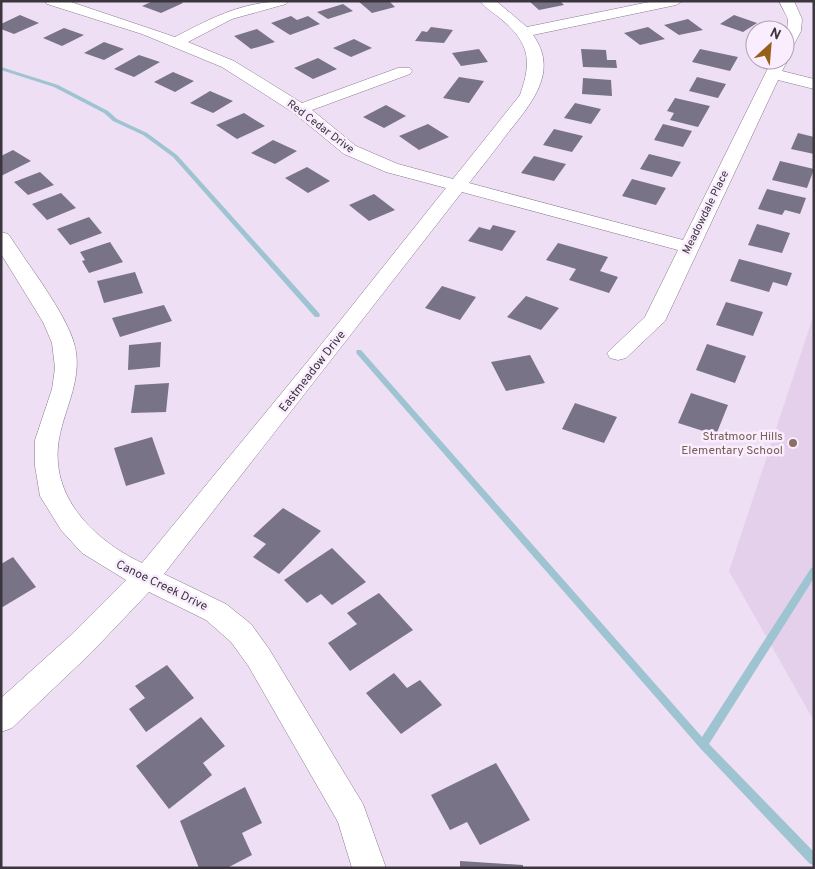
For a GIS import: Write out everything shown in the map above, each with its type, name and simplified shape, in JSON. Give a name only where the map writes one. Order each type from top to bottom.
[{"type":"street","name":"Red Cedar Drive","points":[[52,1],[177,42],[228,64],[300,109],[350,150],[370,160],[392,168],[688,247]]},
{"type":"street","points":[[177,42],[226,16],[281,1]]},
{"type":"street","name":"Eastmeadow Drive","points":[[1,718],[81,644],[146,577],[528,96],[537,64],[534,49],[525,32],[487,1]]},
{"type":"street","points":[[525,32],[676,1]]},
{"type":"street","points":[[786,1],[796,15],[795,29]]},
{"type":"street","name":"Meadowdale Place","points":[[618,354],[654,321],[775,70]]},
{"type":"street","points":[[783,70],[814,84]]},
{"type":"street","points":[[300,109],[404,71]]},
{"type":"street","name":"Canoe Creek Drive","points":[[1,238],[54,322],[63,343],[66,368],[63,389],[47,440],[47,466],[53,496],[70,523],[92,546],[117,564],[216,612],[241,634],[259,658],[352,815],[369,868]]},
{"type":"shaded area","name":"Stratmoor Hills Elementary School","points":[[814,314],[814,721],[729,571]]},
{"type":"building","points":[[153,1],[180,1],[183,3],[161,13],[142,6]]},
{"type":"building","points":[[358,1],[389,1],[395,7],[372,13]]},
{"type":"building","points":[[529,1],[560,1],[564,5],[539,10]]},
{"type":"building","points":[[343,4],[353,11],[328,19],[317,12]]},
{"type":"building","points":[[20,15],[39,23],[14,34],[1,29],[1,24]]},
{"type":"building","points":[[734,15],[748,20],[745,20],[745,31],[743,32],[720,24]]},
{"type":"building","points":[[291,16],[297,20],[308,16],[320,24],[290,35],[271,23]]},
{"type":"building","points":[[688,19],[703,30],[679,35],[664,25]]},
{"type":"building","points":[[431,27],[453,30],[444,43],[415,41],[422,31],[427,32]]},
{"type":"building","points":[[648,27],[665,39],[640,45],[624,33]]},
{"type":"building","points":[[64,28],[84,35],[62,46],[43,38]]},
{"type":"building","points":[[257,29],[275,42],[251,49],[234,36]]},
{"type":"building","points":[[354,39],[372,48],[351,57],[333,48]]},
{"type":"building","points":[[104,42],[124,49],[104,60],[84,53]]},
{"type":"building","points":[[479,49],[488,62],[461,66],[452,53]]},
{"type":"building","points":[[581,49],[606,50],[607,60],[616,60],[617,68],[583,67]]},
{"type":"building","points":[[700,49],[738,57],[730,71],[692,62]]},
{"type":"building","points":[[139,55],[160,62],[134,77],[114,69]]},
{"type":"building","points":[[318,58],[337,69],[313,79],[294,68]]},
{"type":"building","points":[[173,72],[194,81],[175,92],[154,82]]},
{"type":"building","points":[[459,77],[484,81],[469,103],[443,98]]},
{"type":"building","points":[[697,77],[726,84],[718,98],[689,91]]},
{"type":"building","points":[[583,78],[611,80],[612,96],[582,94]]},
{"type":"building","points":[[210,91],[233,101],[213,113],[190,103]]},
{"type":"building","points":[[675,98],[710,106],[698,127],[670,120],[674,113],[667,111]]},
{"type":"building","points":[[575,103],[601,109],[591,124],[564,118]]},
{"type":"building","points":[[386,105],[406,116],[384,128],[363,117]]},
{"type":"building","points":[[244,113],[265,126],[237,139],[216,125]]},
{"type":"building","points":[[428,124],[449,137],[419,150],[399,136]]},
{"type":"building","points":[[663,124],[692,131],[683,147],[654,140]]},
{"type":"building","points":[[554,129],[583,136],[572,152],[543,145]]},
{"type":"building","points":[[798,133],[814,137],[814,154],[791,149]]},
{"type":"building","points":[[273,140],[297,151],[275,164],[251,153]]},
{"type":"building","points":[[13,150],[31,161],[1,176],[1,156]]},
{"type":"building","points":[[649,154],[681,162],[672,177],[640,169]]},
{"type":"building","points":[[534,156],[566,164],[554,181],[521,173]]},
{"type":"building","points":[[780,161],[814,169],[807,188],[772,180]]},
{"type":"building","points":[[307,167],[330,181],[308,193],[285,178]]},
{"type":"building","points":[[40,172],[54,185],[28,195],[14,182]]},
{"type":"building","points":[[632,179],[666,188],[656,205],[622,196]]},
{"type":"building","points":[[767,189],[806,198],[800,214],[785,210],[782,215],[758,209]]},
{"type":"building","points":[[61,193],[76,208],[47,220],[32,204]]},
{"type":"building","points":[[374,194],[395,210],[369,221],[349,205]]},
{"type":"building","points":[[89,217],[102,233],[70,245],[57,229]]},
{"type":"building","points":[[757,224],[790,233],[782,253],[748,245]]},
{"type":"building","points":[[493,225],[516,231],[502,251],[468,241],[479,227],[490,230]]},
{"type":"building","points":[[110,242],[123,262],[89,273],[82,261],[85,260],[80,252]]},
{"type":"building","points":[[558,243],[608,257],[600,271],[618,277],[609,293],[569,280],[576,269],[546,260]]},
{"type":"building","points":[[739,259],[792,273],[787,286],[773,282],[769,292],[730,281]]},
{"type":"building","points":[[135,272],[143,293],[104,303],[97,281]]},
{"type":"building","points":[[442,286],[476,297],[460,320],[425,308]]},
{"type":"building","points":[[526,296],[559,308],[541,330],[507,317]]},
{"type":"building","points":[[726,302],[763,312],[753,336],[716,325]]},
{"type":"building","points":[[164,305],[172,321],[120,337],[112,318]]},
{"type":"building","points":[[161,342],[160,367],[128,370],[129,345]]},
{"type":"building","points":[[707,344],[746,356],[735,383],[696,370]]},
{"type":"building","points":[[530,355],[545,383],[506,391],[491,362]]},
{"type":"building","points":[[169,383],[166,412],[131,413],[135,385]]},
{"type":"building","points":[[691,393],[728,405],[716,435],[678,423]]},
{"type":"building","points":[[575,403],[617,417],[604,443],[562,429]]},
{"type":"building","points":[[152,437],[165,474],[126,486],[114,448]]},
{"type":"building","points":[[283,508],[321,531],[279,574],[253,557],[266,544],[253,536]]},
{"type":"building","points":[[332,548],[366,582],[332,605],[321,594],[307,603],[284,580]]},
{"type":"building","points":[[13,557],[36,587],[1,608],[1,564]]},
{"type":"building","points":[[379,593],[413,630],[350,671],[328,643],[357,624],[347,613]]},
{"type":"building","points":[[167,665],[194,698],[146,732],[129,709],[145,698],[135,686]]},
{"type":"building","points":[[394,673],[407,688],[420,680],[442,705],[401,734],[366,693]]},
{"type":"building","points":[[201,717],[225,746],[203,763],[212,775],[169,809],[136,766]]},
{"type":"building","points":[[496,763],[530,820],[480,845],[467,822],[450,830],[431,795]]},
{"type":"building","points":[[245,787],[262,823],[242,833],[252,855],[227,868],[199,868],[180,821]]},
{"type":"building","points":[[460,861],[523,865],[523,868],[460,868]]},
{"type":"waterway","points":[[1,68],[56,86],[106,112],[115,120],[145,134],[175,156],[317,315]]},
{"type":"waterway","points":[[359,352],[703,745]]},
{"type":"waterway","points":[[703,745],[814,570]]},
{"type":"waterway","points":[[703,745],[814,860]]},
{"type":"place","name":"Stratmoor Hills Elementary School","points":[[793,443]]}]
